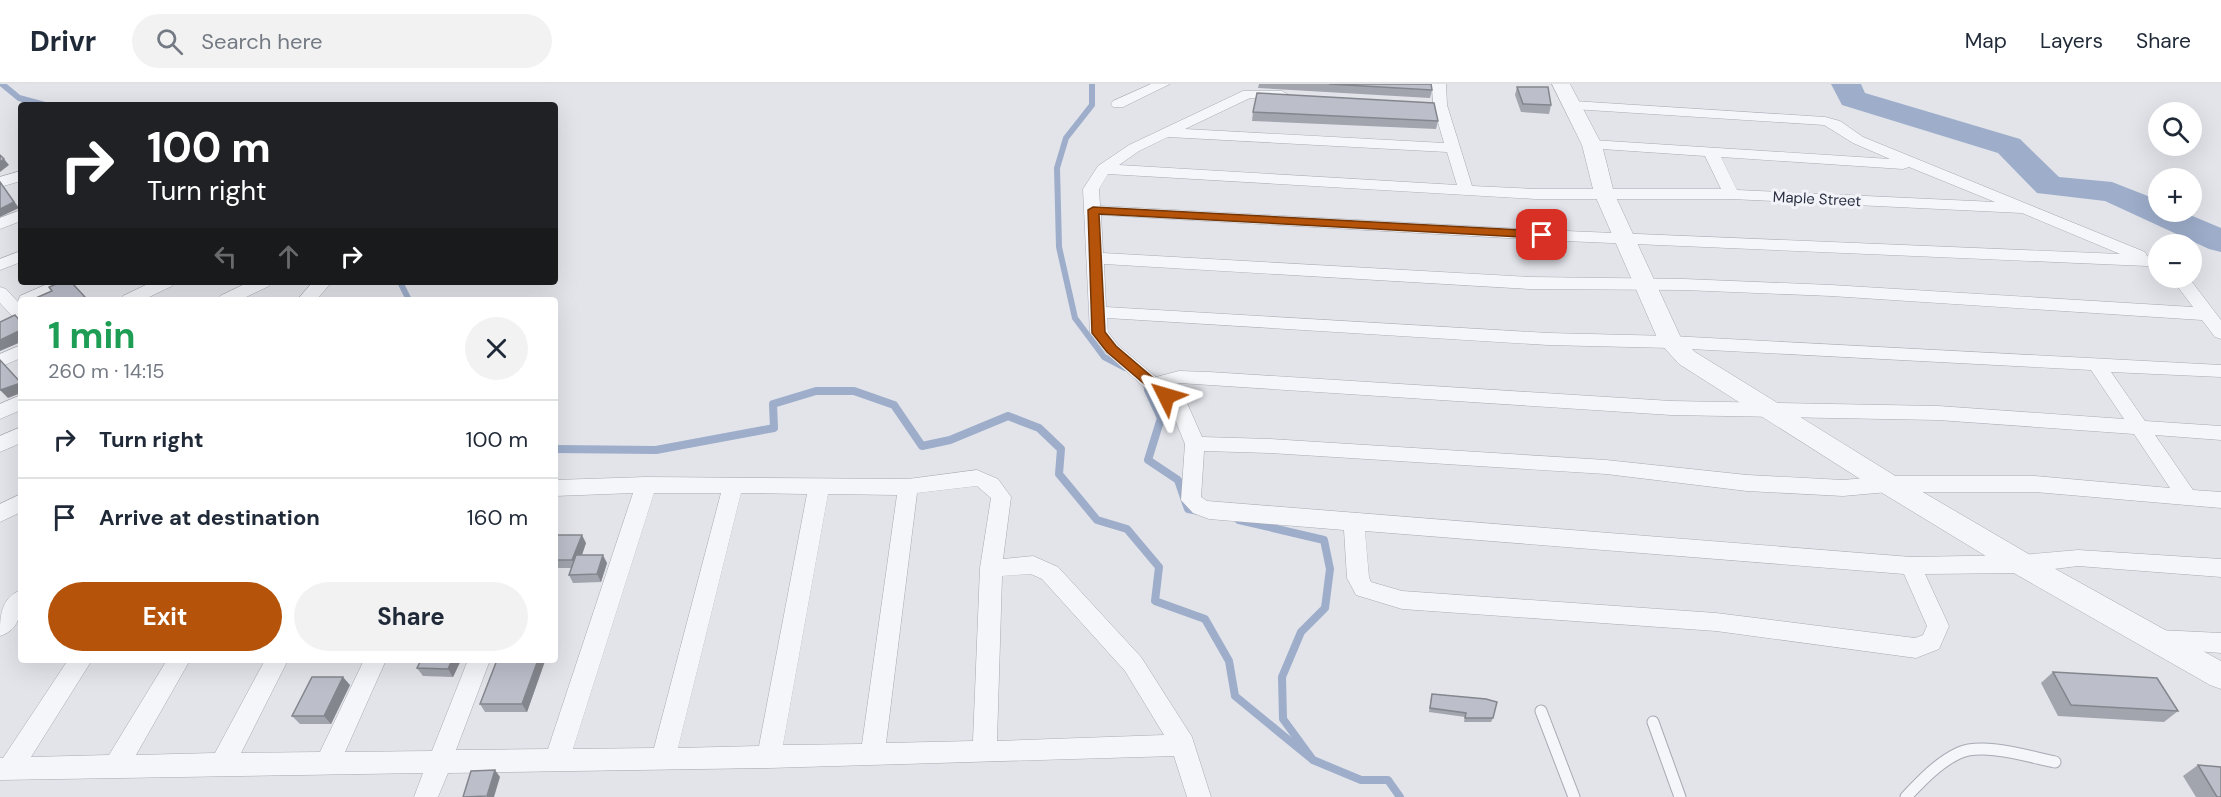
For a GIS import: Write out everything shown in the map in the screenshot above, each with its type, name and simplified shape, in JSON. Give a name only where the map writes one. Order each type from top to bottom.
[{"type":"street","points":[[1118,104],[1163,84]]},
{"type":"street","points":[[1439,84],[1434,104],[1466,190]]},
{"type":"street","points":[[1301,96],[1248,94],[1134,148],[1103,169],[1091,189],[1099,333],[1112,349],[1180,408],[1195,444],[1191,500],[1200,507],[1209,511],[1911,566],[2022,564],[2078,558],[2221,567]]},
{"type":"street","points":[[1567,95],[1592,146],[1604,193],[1626,237],[1671,342],[1687,358],[1888,484],[2022,564],[2221,676]]},
{"type":"street","points":[[1567,95],[1825,121],[1835,124],[1858,140],[2148,260]]},
{"type":"street","points":[[1166,133],[1452,148]]},
{"type":"street","points":[[1592,146],[1918,164]]},
{"type":"street","points":[[1711,153],[1731,194]]},
{"type":"street","name":"Maple Street","points":[[1103,169],[1536,194],[1731,194],[2030,210]]},
{"type":"street","points":[[0,182],[18,177]]},
{"type":"street","points":[[1093,210],[2148,263]]},
{"type":"street","points":[[0,224],[18,216]]},
{"type":"street","points":[[0,266],[18,257]]},
{"type":"street","points":[[1095,258],[1529,283],[1595,285],[1646,283],[1920,296],[2205,314]]},
{"type":"street","points":[[36,297],[60,285]]},
{"type":"street","points":[[135,297],[160,285]]},
{"type":"street","points":[[232,297],[257,285]]},
{"type":"street","points":[[309,297],[320,285]]},
{"type":"street","points":[[2187,288],[2221,333]]},
{"type":"street","points":[[0,293],[16,307]]},
{"type":"street","points":[[1098,312],[1548,339],[1671,342],[2221,371]]},
{"type":"street","points":[[0,362],[18,353]]},
{"type":"street","points":[[2095,363],[2188,498]]},
{"type":"street","points":[[1152,385],[1179,377],[1671,408],[1769,408],[1938,413],[2221,433]]},
{"type":"street","points":[[0,412],[18,403]]},
{"type":"street","points":[[0,445],[18,436]]},
{"type":"street","points":[[1195,444],[1270,446],[1606,466],[1747,483],[1843,488],[1888,484],[2035,484],[2221,500]]},
{"type":"street","points":[[558,488],[646,485],[908,487],[977,478],[993,485],[1001,497],[991,568],[984,752]]},
{"type":"street","points":[[557,760],[646,485]]},
{"type":"street","points":[[663,759],[733,486]]},
{"type":"street","points":[[769,757],[819,486]]},
{"type":"street","points":[[873,753],[908,487]]},
{"type":"street","points":[[0,514],[18,504]]},
{"type":"street","points":[[1354,523],[1357,570],[1364,589],[1402,600],[1716,622],[1916,648],[1931,642],[1938,626],[1911,566]]},
{"type":"street","points":[[991,568],[1033,566],[1050,573],[1133,664],[1183,745],[1199,797]]},
{"type":"street","points":[[0,627],[18,603]]},
{"type":"street","points":[[2158,639],[2221,644]]},
{"type":"street","points":[[5,769],[79,663]]},
{"type":"street","points":[[115,768],[177,663]]},
{"type":"street","points":[[222,764],[275,663]]},
{"type":"street","points":[[327,764],[374,663]]},
{"type":"street","points":[[426,797],[478,663]]},
{"type":"street","points":[[5,769],[769,757],[1183,745]]},
{"type":"lane","points":[[1541,711],[1574,797]]},
{"type":"lane","points":[[1653,722],[1680,797]]},
{"type":"lane","points":[[1906,797],[1921,780],[1963,751],[1992,751],[2055,762]]},
{"type":"building","points":[[1329,84],[1431,84],[1432,90]]},
{"type":"building","points":[[1517,87],[1548,87],[1551,105],[1523,104]]},
{"type":"building","points":[[1257,93],[1434,103],[1438,121],[1253,112]]},
{"type":"building","points":[[0,182],[14,202],[0,209]]},
{"type":"building","points":[[74,285],[85,297],[38,297],[52,291],[49,287]]},
{"type":"building","points":[[15,315],[18,318],[18,331],[0,340],[0,322]]},
{"type":"building","points":[[0,360],[18,380],[18,384],[0,390]]},
{"type":"building","points":[[558,535],[582,535],[572,560],[558,560]]},
{"type":"building","points":[[576,555],[603,555],[597,574],[569,575]]},
{"type":"building","points":[[420,663],[451,663],[448,669],[417,668]]},
{"type":"building","points":[[496,663],[537,663],[522,704],[480,704]]},
{"type":"building","points":[[2053,672],[2157,678],[2178,711],[2071,705]]},
{"type":"building","points":[[312,677],[343,677],[324,716],[292,716]]},
{"type":"building","points":[[1432,694],[1497,702],[1493,718],[1465,718],[1466,713],[1430,708]]},
{"type":"building","points":[[2198,765],[2221,767],[2221,797],[2217,797]]},
{"type":"building","points":[[495,770],[487,796],[463,797],[471,771]]},
{"type":"waterway","points":[[2,84],[19,98],[34,102]]},
{"type":"waterway","points":[[1092,84],[1092,105],[1066,138],[1057,168],[1059,247],[1075,318],[1104,357],[1125,368]]},
{"type":"waterway","points":[[1846,84],[1853,99],[2009,146],[2049,186],[2112,192],[2221,241]]},
{"type":"waterway","points":[[402,285],[408,297]]},
{"type":"waterway","points":[[1145,384],[1148,390]]},
{"type":"waterway","points":[[1148,390],[1161,418],[1148,460],[1178,480],[1188,509],[1199,511]]},
{"type":"waterway","points":[[558,449],[656,450],[774,428],[773,404],[816,391],[854,391],[894,405],[922,446],[950,440],[1008,416],[1039,428],[1061,449],[1059,474],[1097,520],[1127,529],[1159,567],[1155,601],[1205,619],[1229,661],[1235,696],[1313,760]]},
{"type":"waterway","points":[[814,392],[855,392]]},
{"type":"waterway","points":[[1239,520],[1324,540],[1330,569],[1325,608],[1301,632],[1282,677],[1283,719],[1313,760]]},
{"type":"waterway","points":[[1313,760],[1361,780],[1388,780],[1400,797]]},
{"type":"route","points":[[1166,396],[1112,349],[1099,333],[1093,210],[1542,235]]}]
